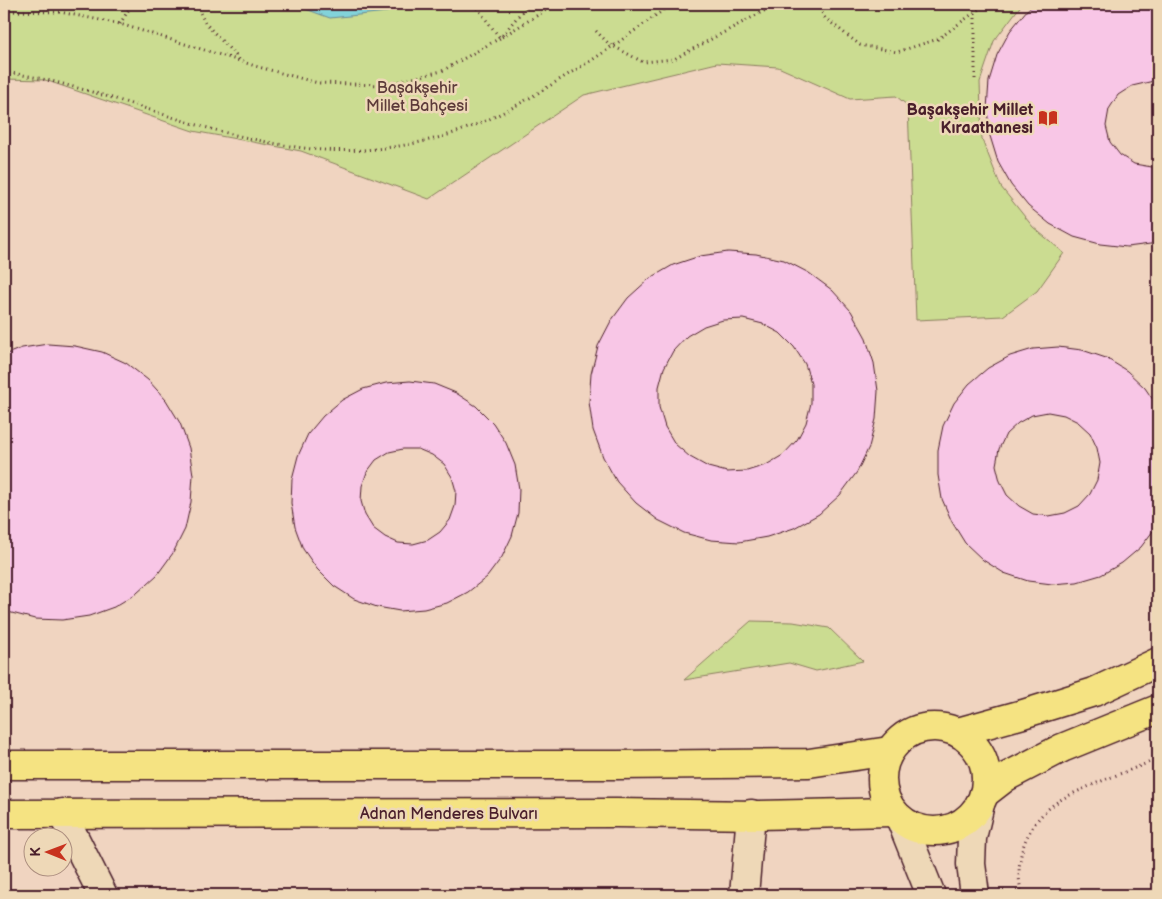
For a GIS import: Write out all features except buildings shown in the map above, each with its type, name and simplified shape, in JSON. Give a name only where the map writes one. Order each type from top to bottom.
[{"type":"main road","points":[[958,732],[1094,692],[1158,662]]},
{"type":"main road","points":[[982,799],[986,774],[984,764],[974,745],[958,732],[939,726],[919,728],[901,738],[889,751],[882,774],[882,784],[886,800],[897,816],[918,829],[938,831],[949,829],[967,820],[982,799],[1006,776],[1062,748],[1158,709]]},
{"type":"main road","points":[[4,765],[617,765],[809,763],[889,751]]},
{"type":"main road","name":"Adnan Menderes Bulvarı","points":[[4,814],[750,814],[897,816]]},
{"type":"street","points":[[975,895],[971,864],[972,838],[982,799]]},
{"type":"street","points":[[62,813],[103,895]]},
{"type":"street","points":[[744,895],[750,814]]},
{"type":"street","points":[[897,816],[931,895]]},
{"type":"path","points":[[120,24],[132,4]]},
{"type":"path","points":[[196,4],[205,23],[240,60]]},
{"type":"path","points":[[474,4],[500,38]]},
{"type":"path","points":[[500,38],[528,4]]},
{"type":"path","points":[[4,11],[60,12],[120,24],[255,66],[318,83],[384,85],[442,71],[556,4]]},
{"type":"path","points":[[4,72],[69,85],[178,120],[241,136],[296,147],[324,150],[353,150],[424,142],[464,130],[543,90],[613,46],[672,4]]},
{"type":"path","points":[[596,31],[612,46],[643,62],[674,59],[777,4]]},
{"type":"path","points":[[816,4],[825,18],[860,45],[897,52],[938,39],[986,4]]},
{"type":"path","points":[[971,4],[975,12],[975,79]]},
{"type":"path","points":[[1022,895],[1019,868],[1023,846],[1032,828],[1045,812],[1061,800],[1081,790],[1158,759]]},
{"type":"green space","name":"Başakşehir Millet Bahçesi","points":[[4,4],[1022,4],[994,41],[980,82],[982,139],[1001,187],[1033,227],[1064,253],[1037,291],[1003,316],[916,320],[908,106],[896,96],[850,99],[778,67],[717,63],[584,95],[429,199],[301,151],[193,131],[45,80],[4,79]]},
{"type":"green space","points":[[751,621],[793,622],[829,628],[863,661],[816,671],[789,663],[684,680]]},
{"type":"water","points":[[292,4],[401,4],[387,12],[330,18]]},
{"type":"place","name":"Başakşehir Millet Kıraathanesi","points":[[1048,118]]}]
